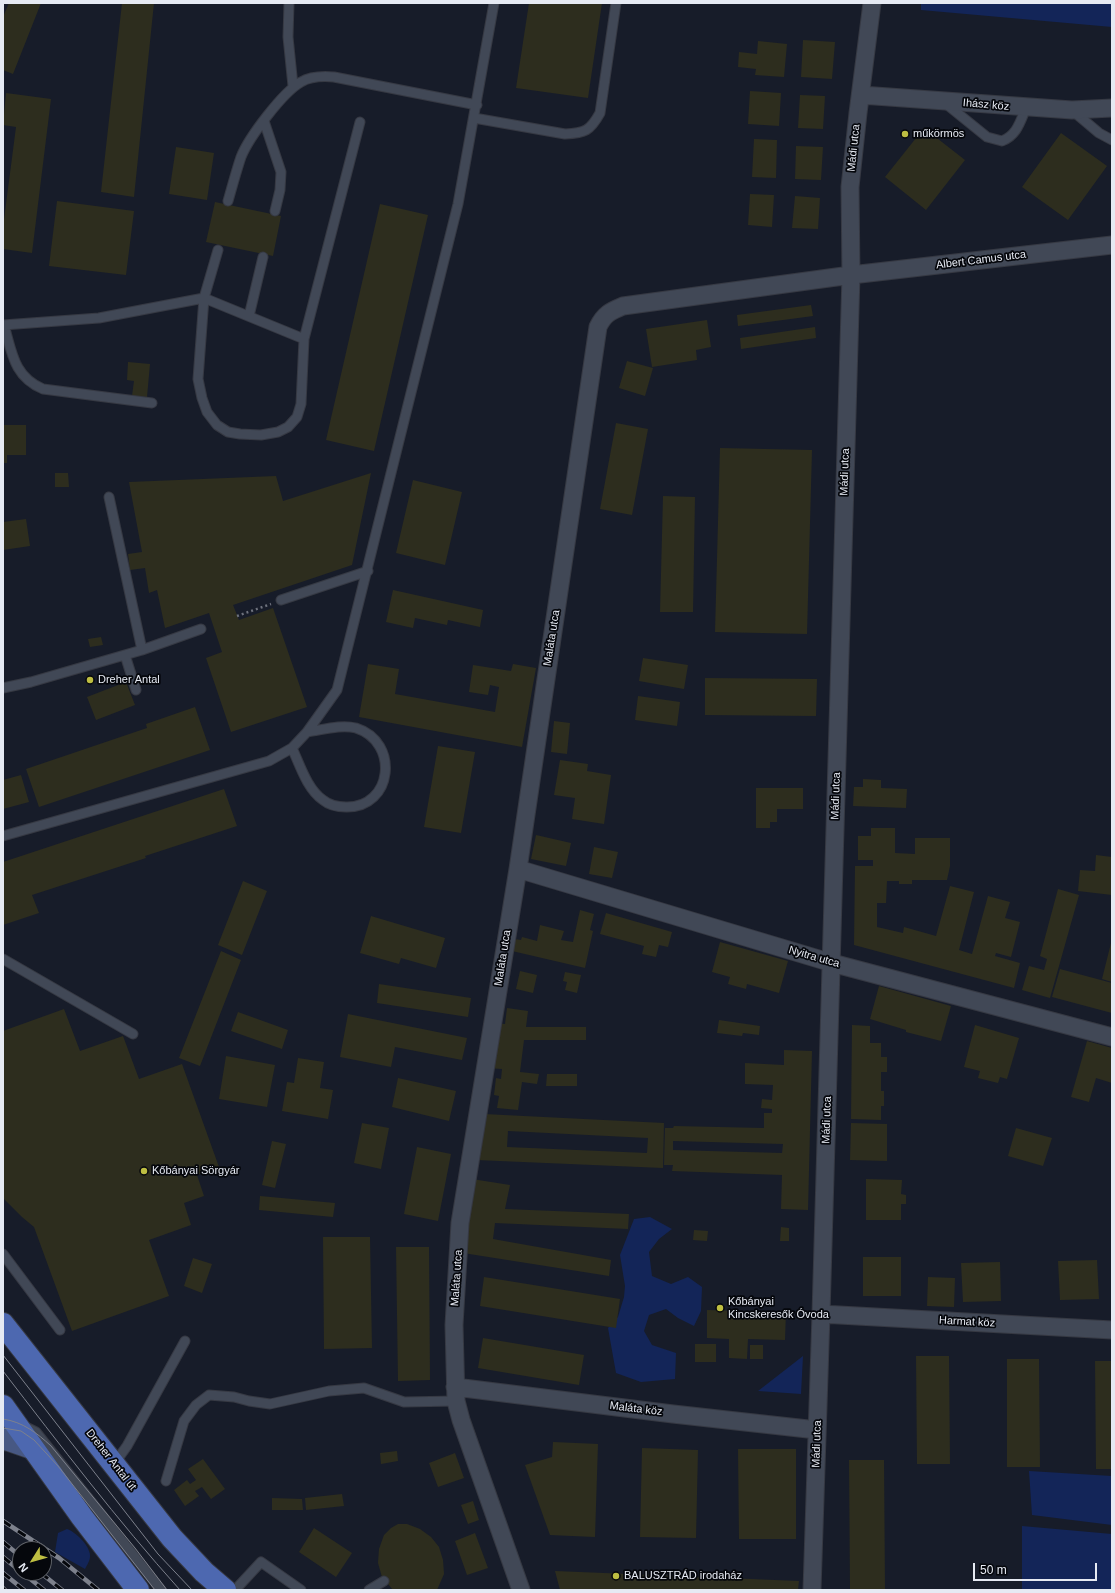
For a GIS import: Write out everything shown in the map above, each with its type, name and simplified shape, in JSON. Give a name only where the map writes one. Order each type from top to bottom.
[{"type":"main road","name":"Dreher Antal út","points":[[3,1324],[172,1538],[204,1572],[225,1590]]},
{"type":"main road","points":[[6,1415],[138,1590]]},
{"type":"main road","points":[[3,1440],[9,1440],[32,1448]]},
{"type":"street","name":"Mádi utca","points":[[812,1590],[832,963],[851,276],[850,187],[872,3]]},
{"type":"street","name":"Ihász köz","points":[[861,95],[1026,108],[1072,110],[1112,108]]},
{"type":"street","name":"Albert Camus utca","points":[[602,319],[609,311],[623,306],[851,276],[1112,245]]},
{"type":"street","name":"Maláta utca","points":[[521,1590],[461,1420],[455,1394],[455,1308],[460,1223],[518,869],[598,327],[602,319]]},
{"type":"street","name":"Nyitra utca","points":[[518,869],[832,963],[1112,1037]]},
{"type":"street","name":"Harmat köz","points":[[821,1314],[1112,1330]]},
{"type":"street","name":"Maláta köz","points":[[455,1394],[673,1414],[817,1430]]},
{"type":"lane","points":[[289,3],[288,37],[293,86]]},
{"type":"lane","points":[[3,836],[270,761],[292,748],[307,732],[337,690],[368,571],[456,212],[477,105],[494,3]]},
{"type":"lane","points":[[474,118],[565,134],[580,134],[587,131],[595,123],[600,112],[616,3]]},
{"type":"lane","points":[[228,202],[241,156],[264,121],[285,94],[293,86],[303,81],[322,76],[334,76],[477,105]]},
{"type":"lane","points":[[942,101],[987,137],[1002,141],[1017,130],[1026,108]]},
{"type":"lane","points":[[1072,110],[1099,133],[1112,140]]},
{"type":"lane","points":[[264,121],[281,172],[280,190],[275,211]]},
{"type":"lane","points":[[218,250],[204,298],[198,379],[202,398],[207,412],[217,425],[228,432],[261,435],[278,432],[288,427],[297,417],[301,404],[304,339],[360,122]]},
{"type":"lane","points":[[249,316],[263,257]]},
{"type":"lane","points":[[152,403],[43,389],[33,385],[26,379],[14,360],[4,325],[99,318],[204,298],[304,339]]},
{"type":"lane","points":[[109,497],[142,650]]},
{"type":"lane","points":[[281,600],[368,571]]},
{"type":"lane","points":[[3,688],[31,682],[142,650],[201,629]]},
{"type":"lane","points":[[125,655],[136,690]]},
{"type":"lane","points":[[292,748],[312,789],[323,801],[337,807],[353,807],[368,802],[379,791],[385,776],[386,760],[380,746],[369,734],[355,728],[339,728],[307,732]]},
{"type":"lane","points":[[3,959],[133,1034]]},
{"type":"lane","points":[[3,1254],[60,1330]]},
{"type":"lane","points":[[114,1464],[127,1446],[185,1341]]},
{"type":"lane","points":[[166,1482],[184,1420],[196,1405],[209,1394],[270,1404],[329,1391],[364,1388],[404,1402],[455,1394]]},
{"type":"lane","points":[[6,1415],[36,1432],[161,1590]]},
{"type":"lane","points":[[32,1448],[54,1456]]},
{"type":"lane","points":[[235,1590],[261,1562],[301,1590]]},
{"type":"lane","points":[[369,1590],[384,1581]]},
{"type":"path","points":[[237,616],[281,600]]},
{"type":"shaded area","points":[[921,3],[1112,3],[1112,27],[921,10]]},
{"type":"shaded area","points":[[650,1217],[672,1229],[659,1239],[649,1252],[652,1276],[671,1284],[688,1277],[702,1287],[701,1311],[694,1326],[678,1318],[666,1309],[649,1315],[644,1331],[652,1345],[676,1353],[675,1379],[641,1382],[616,1373],[608,1328],[618,1317],[624,1297],[625,1286],[620,1255],[634,1219]]},
{"type":"shaded area","points":[[803,1356],[801,1394],[758,1391]]},
{"type":"shaded area","points":[[1029,1471],[1112,1476],[1112,1525],[1032,1515]]},
{"type":"shaded area","points":[[1022,1526],[1112,1534],[1112,1590],[1022,1590]]},
{"type":"shaded area","points":[[67,1529],[80,1538],[88,1548],[90,1558],[85,1569],[55,1552],[58,1533]]},
{"type":"building","points":[[9,3],[41,3],[13,74],[3,70],[3,17]]},
{"type":"building","points":[[122,3],[154,3],[134,197],[101,192]]},
{"type":"building","points":[[529,3],[602,3],[588,98],[516,88]]},
{"type":"building","points":[[803,40],[835,42],[832,79],[801,77]]},
{"type":"building","points":[[758,41],[787,44],[784,77],[755,75],[756,69],[738,67],[739,52],[757,54]]},
{"type":"building","points":[[750,91],[781,93],[779,126],[748,124]]},
{"type":"building","points":[[6,93],[51,99],[32,253],[3,249],[3,227],[16,127],[3,125]]},
{"type":"building","points":[[800,95],[825,96],[823,129],[798,128]]},
{"type":"building","points":[[924,128],[965,160],[926,210],[885,177]]},
{"type":"building","points":[[1061,133],[1107,166],[1068,220],[1022,187]]},
{"type":"building","points":[[754,139],[777,140],[776,178],[752,177]]},
{"type":"building","points":[[796,146],[823,147],[821,180],[795,179]]},
{"type":"building","points":[[176,147],[214,153],[207,200],[169,194]]},
{"type":"building","points":[[750,194],[774,195],[772,227],[748,225]]},
{"type":"building","points":[[795,196],[820,198],[818,229],[792,228]]},
{"type":"building","points":[[57,201],[134,211],[126,275],[49,266]]},
{"type":"building","points":[[215,202],[281,216],[273,256],[206,242]]},
{"type":"building","points":[[380,204],[428,215],[374,451],[326,440]]},
{"type":"building","points":[[811,305],[813,316],[738,326],[737,315]]},
{"type":"building","points":[[707,320],[711,347],[696,350],[697,360],[652,367],[646,329]]},
{"type":"building","points":[[815,327],[816,338],[741,349],[740,338]]},
{"type":"building","points":[[627,361],[653,368],[645,396],[619,388]]},
{"type":"building","points":[[128,362],[150,364],[147,397],[132,396],[134,381],[127,380]]},
{"type":"building","points":[[616,423],[648,429],[632,515],[600,509]]},
{"type":"building","points":[[3,425],[26,425],[26,455],[7,455],[7,463],[3,463]]},
{"type":"building","points":[[720,448],[812,450],[807,634],[715,632]]},
{"type":"building","points":[[55,473],[68,473],[69,487],[55,487]]},
{"type":"building","points":[[371,473],[352,565],[233,605],[239,620],[273,608],[307,707],[231,732],[206,658],[222,652],[209,613],[165,628],[157,590],[149,593],[145,568],[130,570],[128,554],[142,552],[129,482],[276,476],[283,501]]},
{"type":"building","points":[[413,480],[462,492],[445,565],[396,553]]},
{"type":"building","points":[[663,496],[695,497],[693,612],[660,612]]},
{"type":"building","points":[[26,519],[30,546],[3,550],[3,522]]},
{"type":"building","points":[[393,590],[483,610],[480,627],[448,620],[447,625],[415,618],[413,628],[386,622]]},
{"type":"building","points":[[101,637],[103,645],[90,647],[88,639]]},
{"type":"building","points":[[643,658],[688,665],[684,689],[639,681]]},
{"type":"building","points":[[368,664],[399,669],[395,694],[495,712],[499,687],[490,685],[488,695],[469,692],[473,665],[511,671],[513,664],[536,668],[522,747],[359,717]]},
{"type":"building","points":[[705,678],[817,679],[816,716],[705,715]]},
{"type":"building","points":[[126,682],[135,705],[96,720],[87,697]]},
{"type":"building","points":[[638,696],[680,702],[677,726],[635,720]]},
{"type":"building","points":[[195,707],[210,750],[39,807],[26,769],[147,728],[146,724]]},
{"type":"building","points":[[554,721],[570,723],[567,754],[551,752]]},
{"type":"building","points":[[438,746],[475,752],[461,833],[424,827]]},
{"type":"building","points":[[560,760],[588,764],[587,771],[611,775],[604,824],[572,819],[575,798],[554,795]]},
{"type":"building","points":[[21,775],[29,802],[3,809],[3,780]]},
{"type":"building","points":[[863,779],[881,780],[881,788],[907,789],[906,808],[853,806],[854,787],[863,787]]},
{"type":"building","points":[[756,788],[803,788],[803,809],[777,809],[777,822],[770,822],[770,828],[756,828]]},
{"type":"building","points":[[224,789],[237,826],[145,856],[146,858],[32,895],[39,913],[3,925],[3,862]]},
{"type":"building","points":[[871,828],[895,828],[895,853],[915,854],[915,838],[950,838],[950,866],[947,880],[912,880],[912,884],[899,884],[899,881],[887,881],[886,903],[877,903],[877,927],[903,933],[904,927],[936,936],[950,886],[974,892],[959,950],[972,954],[988,896],[1010,902],[1005,918],[1020,922],[1011,957],[996,953],[995,956],[1020,963],[1014,988],[854,945],[855,866],[873,866],[873,860],[858,860],[858,836],[871,836]]},
{"type":"building","points":[[536,835],[571,843],[566,866],[531,859]]},
{"type":"building","points":[[594,847],[618,852],[612,878],[589,874]]},
{"type":"building","points":[[1096,855],[1112,857],[1112,895],[1078,891],[1080,870],[1095,871]]},
{"type":"building","points":[[243,881],[267,891],[242,955],[218,945]]},
{"type":"building","points":[[1058,889],[1079,895],[1050,998],[1022,990],[1029,966],[1044,970],[1047,959],[1040,956]]},
{"type":"building","points":[[580,910],[594,914],[590,930],[593,931],[585,968],[512,951],[515,939],[521,940],[522,937],[537,941],[540,925],[564,931],[561,940],[573,942]]},
{"type":"building","points":[[606,913],[672,932],[668,947],[659,945],[656,957],[642,954],[644,946],[600,934]]},
{"type":"building","points":[[371,916],[445,938],[436,968],[401,958],[399,964],[360,953]]},
{"type":"building","points":[[720,942],[788,961],[779,993],[747,984],[746,989],[728,984],[730,977],[712,972]]},
{"type":"building","points":[[1112,943],[1112,982],[1102,979]]},
{"type":"building","points":[[221,951],[241,960],[200,1066],[179,1058]]},
{"type":"building","points":[[1060,969],[1112,983],[1112,1013],[1052,997]]},
{"type":"building","points":[[520,971],[537,975],[533,993],[516,989]]},
{"type":"building","points":[[565,972],[581,975],[577,993],[565,990],[567,982],[563,981]]},
{"type":"building","points":[[379,984],[471,998],[468,1017],[377,1003]]},
{"type":"building","points":[[879,986],[951,1006],[941,1041],[906,1032],[906,1030],[870,1019]]},
{"type":"building","points":[[507,1008],[528,1011],[526,1027],[586,1027],[586,1040],[524,1040],[520,1072],[539,1074],[537,1084],[522,1082],[518,1110],[497,1108],[499,1096],[494,1095],[496,1078],[501,1079],[502,1069],[488,1068],[494,1023],[505,1024]]},
{"type":"building","name":"Kőbányai Sörgyár","points":[[64,1009],[80,1051],[123,1036],[139,1079],[182,1064],[219,1167],[197,1175],[204,1196],[184,1203],[191,1225],[149,1240],[169,1296],[72,1331],[34,1227],[3,1198],[3,1031]]},
{"type":"building","points":[[238,1012],[288,1030],[282,1049],[231,1031]]},
{"type":"building","points":[[348,1014],[467,1038],[462,1060],[395,1047],[391,1067],[340,1057]]},
{"type":"building","points":[[719,1020],[760,1026],[759,1035],[743,1033],[742,1036],[717,1033]]},
{"type":"building","points":[[852,1025],[870,1026],[870,1043],[881,1043],[881,1057],[887,1057],[887,1072],[881,1072],[881,1091],[884,1091],[884,1106],[881,1106],[881,1120],[851,1119]]},
{"type":"building","points":[[975,1025],[1019,1038],[1007,1079],[1000,1077],[998,1083],[978,1078],[980,1071],[964,1067]]},
{"type":"building","points":[[1087,1041],[1112,1048],[1112,1083],[1096,1078],[1089,1102],[1071,1097]]},
{"type":"building","points":[[784,1050],[812,1051],[808,1210],[781,1209],[782,1175],[672,1171],[673,1165],[664,1165],[665,1128],[673,1128],[674,1126],[764,1128],[764,1113],[772,1113],[772,1109],[761,1108],[762,1099],[772,1100],[773,1085],[745,1084],[745,1063],[784,1065]],"holes":[[[673,1141],[783,1144],[782,1153],[673,1150]]]},
{"type":"building","points":[[226,1056],[275,1065],[267,1107],[219,1099]]},
{"type":"building","points":[[298,1058],[324,1062],[320,1088],[333,1090],[328,1119],[282,1111],[287,1082],[294,1083]]},
{"type":"building","points":[[547,1074],[577,1074],[577,1086],[546,1086]]},
{"type":"building","points":[[398,1078],[456,1091],[449,1121],[392,1107]]},
{"type":"building","points":[[484,1114],[664,1123],[663,1168],[476,1160]],"holes":[[[508,1131],[648,1138],[647,1153],[507,1147]]]},
{"type":"building","points":[[362,1123],[389,1128],[381,1169],[354,1163]]},
{"type":"building","points":[[851,1123],[887,1124],[887,1161],[850,1160]]},
{"type":"building","points":[[1016,1128],[1052,1138],[1043,1166],[1008,1156]]},
{"type":"building","points":[[272,1141],[286,1144],[275,1188],[262,1185]]},
{"type":"building","points":[[417,1147],[451,1154],[438,1221],[404,1214]]},
{"type":"building","points":[[472,1179],[510,1185],[505,1209],[629,1214],[628,1229],[495,1223],[493,1239],[611,1260],[609,1276],[463,1253]]},
{"type":"building","points":[[866,1179],[902,1180],[901,1194],[906,1195],[906,1204],[901,1204],[901,1220],[866,1220]]},
{"type":"building","points":[[260,1196],[335,1203],[333,1217],[259,1210]]},
{"type":"building","points":[[781,1227],[789,1228],[789,1241],[780,1241]]},
{"type":"building","points":[[694,1230],[708,1231],[707,1241],[693,1240]]},
{"type":"building","points":[[323,1237],[370,1237],[372,1348],[324,1349]]},
{"type":"building","points":[[396,1247],[429,1247],[430,1380],[398,1381]]},
{"type":"building","points":[[863,1257],[901,1257],[901,1296],[863,1296]]},
{"type":"building","points":[[193,1258],[212,1264],[202,1293],[184,1286]]},
{"type":"building","points":[[1097,1260],[1099,1299],[1060,1300],[1058,1261]]},
{"type":"building","points":[[1000,1262],[1001,1301],[963,1302],[961,1263]]},
{"type":"building","points":[[484,1277],[620,1299],[616,1328],[480,1306]]},
{"type":"building","points":[[928,1277],[955,1278],[954,1307],[927,1306]]},
{"type":"building","points":[[707,1310],[786,1312],[785,1340],[748,1339],[747,1359],[729,1358],[729,1339],[707,1338]]},
{"type":"building","points":[[483,1338],[584,1355],[579,1385],[478,1368]]},
{"type":"building","points":[[695,1344],[716,1344],[716,1362],[695,1362]]},
{"type":"building","points":[[750,1345],[763,1345],[763,1359],[750,1359]]},
{"type":"building","points":[[916,1356],[949,1356],[950,1464],[917,1464]]},
{"type":"building","points":[[1007,1359],[1039,1359],[1040,1467],[1007,1467]]},
{"type":"building","points":[[1095,1361],[1112,1361],[1112,1469],[1096,1469]]},
{"type":"building","points":[[553,1442],[598,1444],[595,1537],[550,1535],[525,1465],[552,1457]]},
{"type":"building","points":[[642,1448],[698,1450],[696,1538],[640,1537]]},
{"type":"building","points":[[738,1449],[796,1449],[796,1539],[739,1539]]},
{"type":"building","points":[[397,1451],[398,1461],[381,1464],[380,1453]]},
{"type":"building","points":[[455,1453],[464,1478],[438,1487],[429,1463]]},
{"type":"building","points":[[203,1459],[225,1489],[211,1499],[202,1487],[195,1491],[199,1496],[185,1506],[174,1490],[187,1480],[190,1484],[196,1480],[188,1469]]},
{"type":"building","points":[[849,1460],[884,1460],[885,1590],[850,1590]]},
{"type":"building","points":[[342,1494],[344,1506],[306,1510],[305,1498]]},
{"type":"building","points":[[272,1498],[302,1499],[303,1510],[272,1510]]},
{"type":"building","points":[[473,1501],[479,1520],[468,1524],[461,1505]]},
{"type":"building","points":[[398,1524],[407,1524],[420,1529],[431,1537],[439,1547],[443,1560],[444,1574],[437,1590],[393,1590],[382,1577],[378,1563],[379,1549],[384,1535]]},
{"type":"building","points":[[314,1528],[352,1553],[336,1577],[299,1552]]},
{"type":"building","points":[[475,1533],[488,1568],[467,1575],[455,1541]]},
{"type":"building","name":"BALUSZTRÁD irodaház","points":[[555,1571],[799,1581],[798,1590],[560,1590]]},
{"type":"tram line","points":[[3,1355],[158,1554],[192,1590]]},
{"type":"tram line","points":[[3,1371],[111,1509],[180,1590]]},
{"type":"tram line","points":[[3,1419],[23,1425],[51,1446],[135,1548],[167,1590]]},
{"type":"tram line","points":[[3,1428],[21,1431],[34,1440],[58,1466],[155,1590]]},
{"type":"railway","points":[[3,1521],[59,1558],[98,1590]]},
{"type":"railway","points":[[3,1542],[12,1549]]},
{"type":"railway","points":[[3,1557],[12,1564]]},
{"type":"railway","points":[[3,1573],[24,1590]]},
{"type":"railway","points":[[33,1581],[44,1590]]},
{"type":"railway","points":[[51,1581],[62,1590]]},
{"type":"place","name":"műkörmös","points":[[905,134]]},
{"type":"place","name":"Dreher Antal","points":[[90,680]]},
{"type":"place","name":"Kőbányai Sörgyár","points":[[144,1171]]},
{"type":"place","name":"Kőbányai Kincskeresők Óvoda","points":[[720,1308]]},
{"type":"place","name":"BALUSZTRÁD irodaház","points":[[616,1576]]}]
